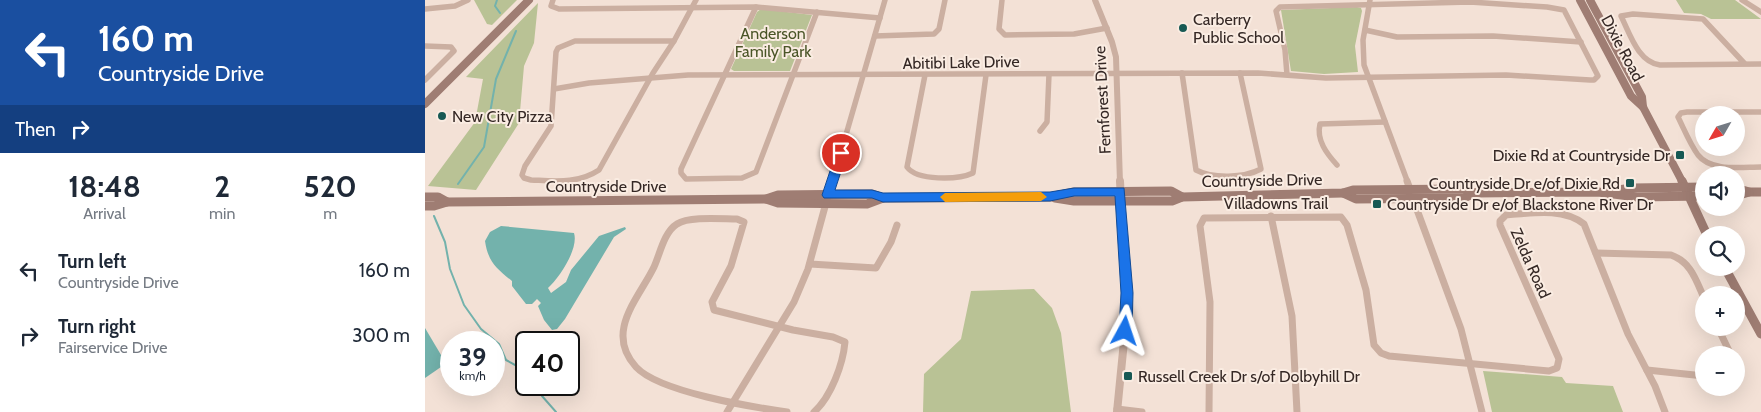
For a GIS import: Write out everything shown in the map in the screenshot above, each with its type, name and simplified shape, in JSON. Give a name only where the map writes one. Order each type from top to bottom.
[{"type":"main road","points":[[425,104],[529,0]]},
{"type":"main road","name":"Dixie Road","points":[[1580,0],[1631,96],[1643,107],[1702,226]]},
{"type":"main road","name":"Dixie Road","points":[[1590,0],[1642,97],[1643,107]]},
{"type":"main road","name":"Countryside Drive","points":[[425,206],[434,206],[447,202],[766,199],[778,203],[826,199],[867,204],[883,198],[1050,197],[1074,202],[1121,196],[1172,201],[1182,197],[1343,193],[1353,190],[1463,189],[1475,193],[1598,192],[1632,188],[1695,187]]},
{"type":"main road","points":[[1745,191],[1761,192]]},
{"type":"main road","name":"Countryside Drive","points":[[1598,192],[1637,197],[1695,197]]},
{"type":"main road","points":[[1745,193],[1749,192]]},
{"type":"main road","name":"Countryside Drive","points":[[1343,193],[1356,199],[1464,198],[1475,193]]},
{"type":"main road","name":"Countryside Drive","points":[[425,197],[439,197],[447,202]]},
{"type":"main road","points":[[1729,276],[1761,334]]},
{"type":"street","points":[[425,9],[455,6],[467,0]]},
{"type":"street","points":[[553,0],[551,6],[559,9],[756,7],[880,18]]},
{"type":"street","points":[[674,41],[575,41],[564,44],[557,52],[551,126],[522,175],[527,179],[579,180],[592,176],[599,170],[650,78],[674,41],[696,0]]},
{"type":"street","points":[[727,412],[794,302],[810,264],[826,199],[885,0]]},
{"type":"street","points":[[875,36],[934,34],[939,29],[945,0]]},
{"type":"street","points":[[1002,0],[999,29],[1005,35],[1074,34],[1107,28]]},
{"type":"street","name":"Fernforest Drive","points":[[1095,0],[1115,46],[1117,74],[1127,311],[1117,411]]},
{"type":"street","points":[[1742,0],[1761,12]]},
{"type":"street","points":[[1371,2],[1365,30],[1363,54],[1368,77],[1461,328],[1482,412]]},
{"type":"street","points":[[1287,75],[1285,50],[1276,11],[1278,8],[1285,6],[1371,2],[1479,2],[1557,8],[1567,13],[1597,76],[1594,80],[1517,75],[1368,77]]},
{"type":"street","points":[[756,7],[681,169],[682,175],[686,179],[742,178],[756,172],[817,12]]},
{"type":"street","points":[[1745,64],[1711,26],[1703,20],[1633,14],[1621,16],[1642,56],[1648,62],[1659,65],[1761,64]]},
{"type":"street","points":[[1365,30],[1397,37],[1493,36],[1581,42]]},
{"type":"street","points":[[425,46],[451,47],[454,51],[425,80]]},
{"type":"street","points":[[1182,73],[1196,170],[1203,174],[1249,175],[1261,169],[1240,73]]},
{"type":"street","name":"Abitibi Lake Drive","points":[[554,89],[583,83],[725,75],[863,76],[1240,73],[1326,78],[1368,77]]},
{"type":"street","points":[[1041,131],[1047,122],[1049,74]]},
{"type":"street","points":[[925,75],[907,164],[908,171],[918,177],[967,176],[973,173],[986,75]]},
{"type":"street","points":[[1761,112],[1687,112],[1678,116],[1698,155],[1707,163],[1718,166],[1761,167]]},
{"type":"street","points":[[1337,165],[1327,153],[1318,129],[1320,124],[1385,122]]},
{"type":"street","name":"Zelda Road","points":[[1471,365],[1549,372],[1557,368],[1559,364],[1557,354],[1500,225],[1502,217],[1506,214],[1571,215],[1584,224],[1628,334],[1647,370],[1665,412]]},
{"type":"street","points":[[1271,216],[1292,316],[1297,412]]},
{"type":"street","name":"Villadowns Trail","points":[[1209,412],[1211,311],[1200,226],[1201,221],[1207,217],[1336,216],[1345,221],[1364,283],[1374,345],[1381,353],[1389,356],[1471,365]]},
{"type":"street","points":[[787,412],[734,401],[661,382],[637,369],[625,349],[625,321],[630,307],[652,271],[676,224],[685,220],[742,220],[743,230],[731,266],[714,297],[712,307],[714,310],[779,327],[833,337],[845,342],[843,353],[825,401],[814,412]]},
{"type":"street","points":[[810,264],[871,270],[875,268],[891,242],[897,225]]},
{"type":"street","points":[[1595,253],[1678,256],[1688,265],[1698,286]]},
{"type":"street","points":[[1647,370],[1695,375]]},
{"type":"street","points":[[1117,411],[1142,412]]},
{"type":"green space","points":[[474,0],[517,0],[492,25],[487,24]]},
{"type":"green space","points":[[1676,0],[1735,0],[1761,19],[1711,19],[1701,14],[1684,13]]},
{"type":"green space","points":[[538,3],[534,43],[524,66],[519,123],[476,190],[428,186],[475,122],[483,79],[466,77]]},
{"type":"green space","points":[[1361,8],[1362,11],[1355,46],[1358,72],[1324,74],[1291,71],[1281,10]]},
{"type":"green space","name":"Anderson Family Park","points":[[761,9],[812,15],[790,71],[734,71],[731,69],[757,12]]},
{"type":"green space","points":[[1034,289],[1052,308],[1061,333],[1071,412],[923,412],[924,374],[961,339],[971,291]]},
{"type":"green space","points":[[1483,371],[1562,377],[1566,383],[1613,386],[1623,412],[1492,412]]},
{"type":"water","points":[[501,226],[574,233],[575,240],[571,255],[548,288],[551,293],[566,282],[571,270],[599,236],[625,227],[626,229],[614,237],[565,319],[557,329],[552,330],[544,320],[538,306],[541,303],[537,299],[532,304],[526,304],[512,286],[512,281],[498,269],[488,254],[485,241],[490,232]]},
{"type":"water","points":[[425,328],[440,353],[440,368],[425,378]]},
{"type":"waterway","points":[[497,0],[495,6],[500,13]]},
{"type":"waterway","points":[[458,184],[484,147],[496,79],[516,31]]},
{"type":"waterway","points":[[434,216],[445,242],[450,269],[464,305],[481,329],[499,344],[506,360],[515,365]]},
{"type":"waterway","points":[[542,396],[556,412]]},
{"type":"slow traffic","points":[[945,197],[1041,197]]},
{"type":"place","name":"Carberry Public School","points":[[1183,28]]},
{"type":"place","name":"New City Pizza","points":[[442,116]]},
{"type":"place","name":"Dixie Rd at Countryside Dr","points":[[1680,155]]},
{"type":"place","name":"Countryside Dr e/of Dixie Rd","points":[[1630,183]]},
{"type":"place","name":"Countryside Dr e/of Blackstone River Dr","points":[[1377,204]]},
{"type":"place","name":"Russell Creek Dr s/of Dolbyhill Dr","points":[[1128,376]]},
{"type":"route","points":[[841,153],[827,195],[872,194],[883,198],[1050,197],[1074,192],[1120,192],[1127,293],[1125,331]]}]
